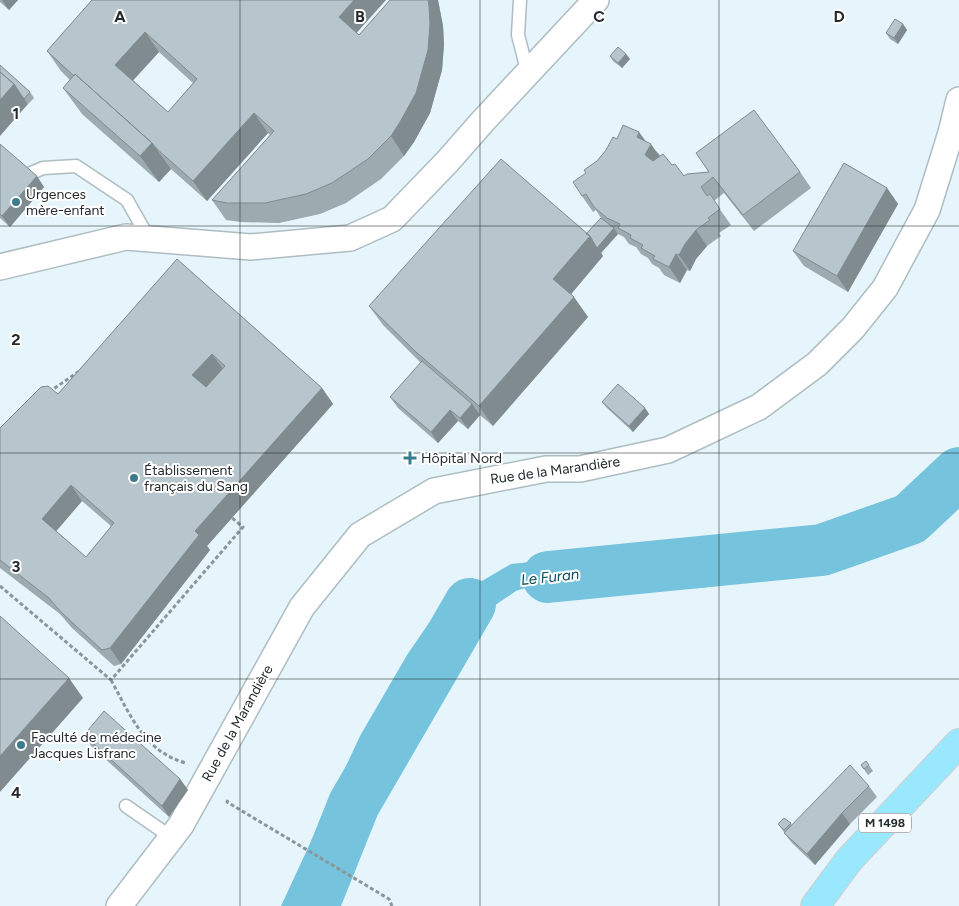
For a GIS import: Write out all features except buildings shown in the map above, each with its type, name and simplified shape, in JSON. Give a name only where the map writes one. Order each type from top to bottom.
[{"type":"main road","name":"M 1498","points":[[815,906],[850,860],[959,743]]},
{"type":"street","points":[[0,267],[126,236],[250,247],[350,238],[392,219],[596,0]]},
{"type":"street","name":"Rue de la Marandière","points":[[118,906],[181,825],[302,606],[360,536],[434,490],[546,469],[580,469],[668,450],[759,407],[823,358],[853,328],[885,288],[927,210],[951,133],[959,100]]},
{"type":"lane","points":[[520,0],[518,35],[528,74]]},
{"type":"lane","points":[[29,174],[43,168],[76,166],[127,200],[149,239]]},
{"type":"lane","points":[[126,806],[171,837]]},
{"type":"path","points":[[48,393],[86,366]]},
{"type":"path","points":[[111,680],[243,528],[232,518]]},
{"type":"path","points":[[0,586],[111,680],[130,718],[144,736],[159,750],[178,761],[195,765],[210,772]]},
{"type":"path","points":[[237,808],[389,899],[392,906]]},
{"type":"water","points":[[959,477],[959,504],[910,533],[851,544],[826,559],[802,568],[738,583],[700,588],[625,590],[592,581],[559,576],[516,591],[476,618],[447,648],[398,720],[367,819],[321,906],[281,906],[360,736],[407,655],[429,623],[470,588],[511,564],[581,559],[633,574],[654,575],[783,553],[822,539],[886,509],[934,493]]},
{"type":"waterway","name":"Le Furan","points":[[548,577],[822,550],[910,519],[959,473]]},
{"type":"waterway","name":"Le Furan","points":[[313,906],[354,804],[470,604]]},
{"type":"place","name":"Urgences mère-enfant","points":[[16,202]]},
{"type":"place","name":"Hôpital Nord","points":[[410,458]]},
{"type":"place","name":"Établissement français du Sang","points":[[134,478]]},
{"type":"place","name":"Faculté de médecine Jacques Lisfranc","points":[[21,745]]}]
